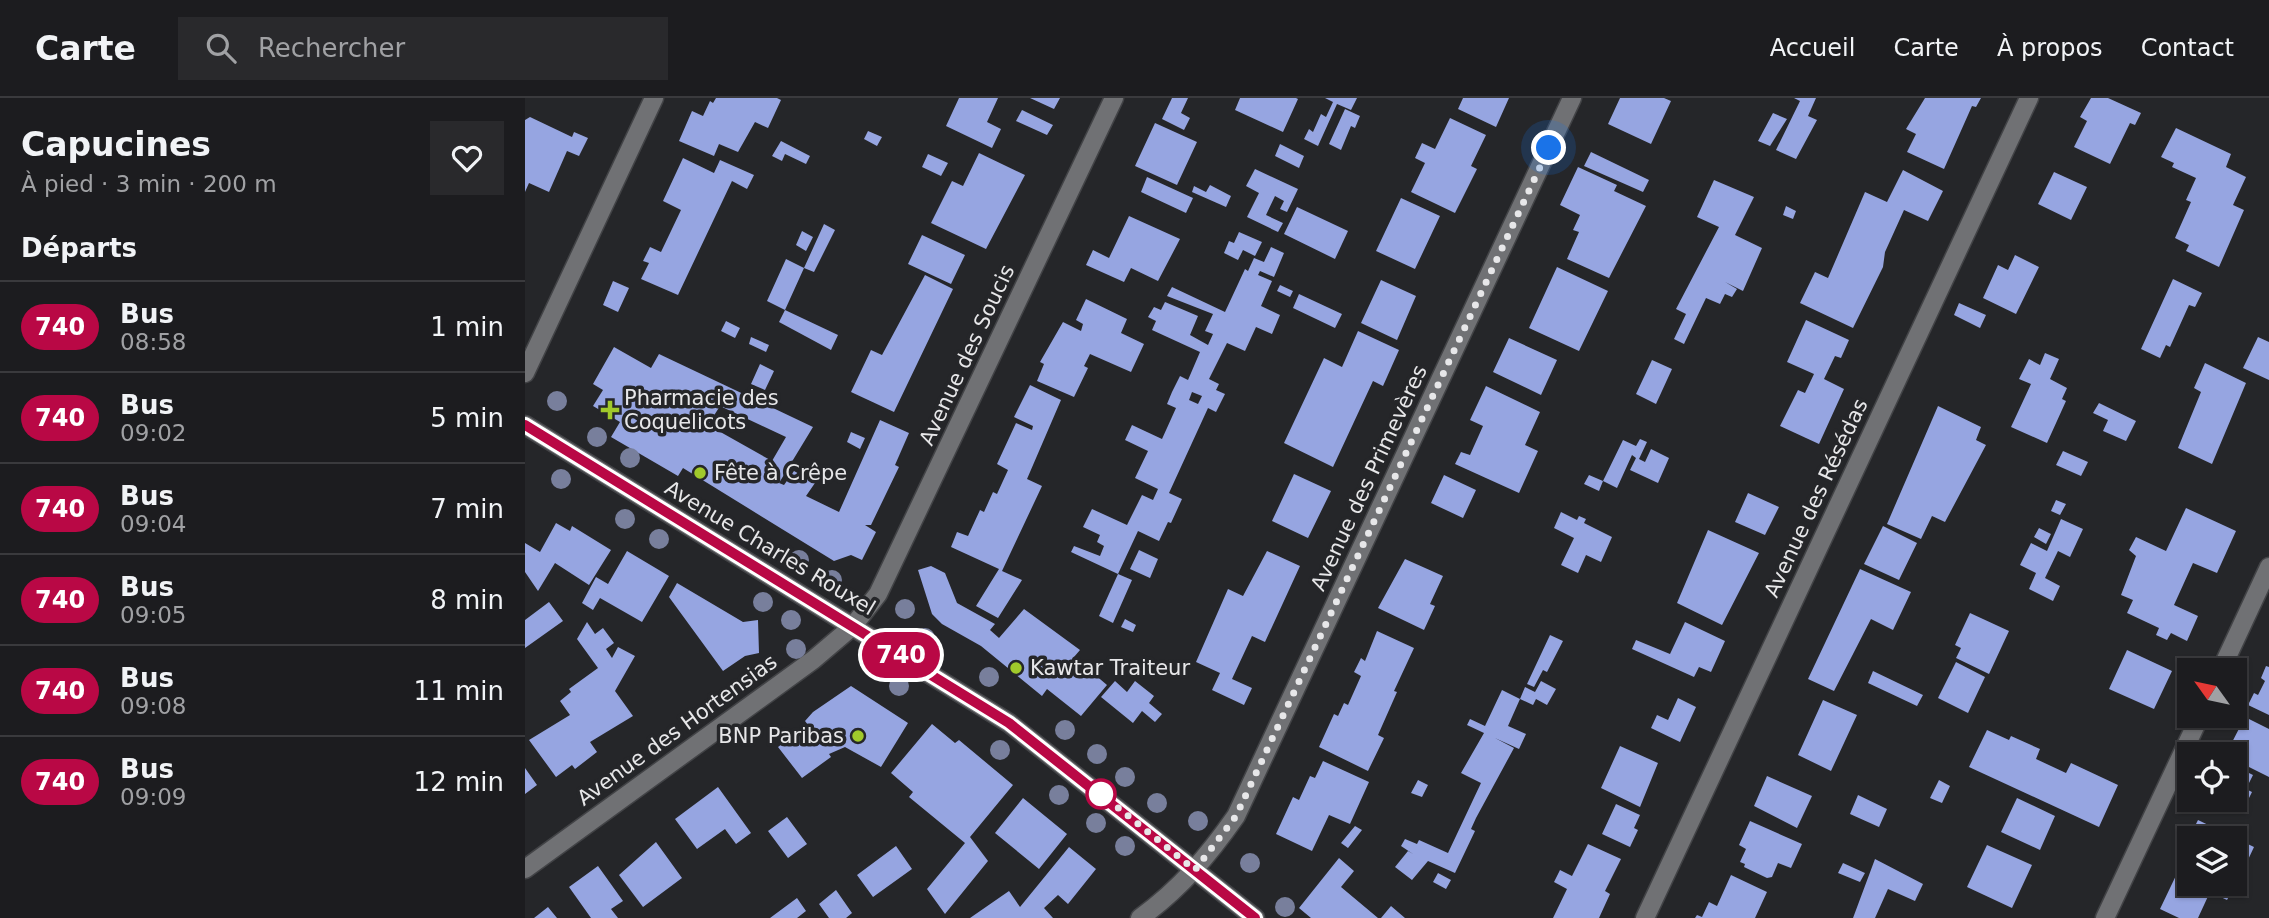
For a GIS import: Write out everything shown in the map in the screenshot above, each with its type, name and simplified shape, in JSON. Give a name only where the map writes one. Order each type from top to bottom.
[{"type":"street","points":[[525,373],[654,98]]},
{"type":"street","name":"Avenue des Soucis","points":[[853,626],[878,594],[1114,98]]},
{"type":"street","name":"Avenue des Primevères","points":[[1140,918],[1174,893],[1236,816],[1572,98]]},
{"type":"street","name":"Avenue des Résédas","points":[[1645,918],[2029,98]]},
{"type":"street","name":"Avenue Charles Rouxel","points":[[525,425],[1041,745],[1255,918]]},
{"type":"street","points":[[2227,658],[2269,567]]},
{"type":"street","name":"Avenue des Hortensias","points":[[525,869],[813,660],[853,626]]},
{"type":"street","points":[[2105,918],[2194,728]]},
{"type":"building","points":[[716,98],[781,100],[768,128],[755,122],[738,152],[719,144],[714,156],[679,141],[692,111],[703,116],[710,101],[713,103]]},
{"type":"building","points":[[959,98],[998,98],[987,122],[1001,129],[992,148],[946,126]]},
{"type":"building","points":[[1030,98],[1060,98],[1054,109]]},
{"type":"building","points":[[1172,98],[1188,98],[1181,113],[1190,118],[1184,130],[1162,119]]},
{"type":"building","points":[[1240,98],[1298,99],[1283,132],[1235,110]]},
{"type":"building","points":[[1325,98],[1357,98],[1351,110],[1337,104],[1318,146],[1304,139],[1309,129],[1313,132],[1321,114],[1326,117],[1333,102]]},
{"type":"building","points":[[1463,98],[1509,98],[1496,127],[1458,109]]},
{"type":"building","points":[[1620,98],[1664,98],[1671,101],[1651,144],[1608,124]]},
{"type":"building","points":[[1794,98],[1816,98],[1808,116],[1817,120],[1796,159],[1776,150],[1800,101]]},
{"type":"building","points":[[1925,98],[1981,98],[1976,107],[1972,106],[1944,169],[1907,152],[1916,134],[1906,129]]},
{"type":"building","points":[[2091,98],[2108,98],[2141,113],[2135,125],[2130,123],[2110,164],[2074,147],[2087,121],[2080,117]]},
{"type":"building","points":[[1345,109],[1360,116],[1355,128],[1351,126],[1341,150],[1329,144]]},
{"type":"building","points":[[1022,110],[1053,125],[1047,135],[1016,121]]},
{"type":"building","points":[[1773,113],[1787,119],[1770,146],[1758,141]]},
{"type":"building","points":[[530,117],[572,137],[574,132],[588,138],[579,156],[567,151],[549,192],[529,183],[525,192],[525,120]]},
{"type":"building","points":[[1450,118],[1486,135],[1471,166],[1477,169],[1455,213],[1411,192],[1425,163],[1415,158],[1422,143],[1435,149]]},
{"type":"building","points":[[1155,123],[1197,142],[1177,185],[1135,166]]},
{"type":"building","points":[[2176,128],[2231,154],[2226,167],[2246,177],[2233,205],[2244,210],[2219,267],[2186,251],[2189,245],[2175,238],[2191,202],[2186,200],[2196,178],[2172,167],[2174,163],[2161,157]]},
{"type":"building","points":[[868,131],[882,137],[877,146],[864,139]]},
{"type":"building","points":[[781,141],[810,156],[806,164],[785,154],[782,161],[772,156]]},
{"type":"building","points":[[1280,144],[1304,156],[1299,168],[1275,156]]},
{"type":"building","points":[[1591,152],[1649,180],[1643,192],[1584,166]]},
{"type":"building","points":[[979,153],[1025,175],[986,249],[931,223],[952,181],[963,186]]},
{"type":"building","points":[[928,154],[948,163],[941,176],[922,167]]},
{"type":"building","points":[[683,158],[714,173],[720,160],[754,175],[747,189],[732,181],[678,295],[641,279],[649,263],[643,261],[650,247],[661,252],[681,210],[663,201]]},
{"type":"building","points":[[1578,167],[1617,185],[1614,191],[1646,206],[1609,278],[1567,259],[1579,232],[1573,230],[1580,215],[1560,205]]},
{"type":"building","points":[[1255,169],[1298,189],[1287,212],[1280,209],[1284,201],[1275,196],[1266,215],[1283,223],[1278,232],[1247,217],[1259,193],[1246,186]]},
{"type":"building","points":[[1903,170],[1943,191],[1928,221],[1904,210],[1885,252],[1883,267],[1853,328],[1800,303],[1815,272],[1828,278],[1865,192],[1887,202]]},
{"type":"building","points":[[2054,172],[2087,187],[2071,220],[2038,204]]},
{"type":"building","points":[[1147,177],[1193,198],[1186,213],[1141,192]]},
{"type":"building","points":[[1714,180],[1754,197],[1735,235],[1762,248],[1743,291],[1725,282],[1737,289],[1732,297],[1725,294],[1720,304],[1706,298],[1684,344],[1674,339],[1686,314],[1676,309],[1719,227],[1697,217]]},
{"type":"building","points":[[1210,185],[1231,196],[1226,207],[1192,192],[1194,186],[1206,192]]},
{"type":"building","points":[[1401,198],[1440,216],[1415,269],[1376,251]]},
{"type":"building","points":[[1786,206],[1796,211],[1793,219],[1783,215]]},
{"type":"building","points":[[1297,207],[1348,231],[1335,259],[1284,234]]},
{"type":"building","points":[[1129,216],[1180,239],[1158,281],[1131,268],[1124,282],[1086,265],[1093,250],[1109,258]]},
{"type":"building","points":[[824,224],[835,230],[814,272],[804,268]]},
{"type":"building","points":[[802,231],[813,237],[806,251],[796,245]]},
{"type":"building","points":[[1239,232],[1262,242],[1255,256],[1243,250],[1238,260],[1224,253],[1229,241],[1234,243]]},
{"type":"building","points":[[922,235],[965,255],[951,284],[908,264]]},
{"type":"building","points":[[1271,247],[1284,253],[1274,277],[1260,271],[1258,275],[1272,281],[1261,306],[1280,315],[1272,334],[1256,327],[1245,351],[1227,343],[1209,379],[1219,384],[1216,390],[1225,394],[1216,412],[1208,408],[1169,493],[1182,499],[1171,523],[1168,522],[1159,541],[1138,531],[1118,574],[1071,552],[1074,546],[1100,556],[1104,546],[1097,542],[1100,535],[1083,527],[1092,509],[1127,525],[1142,495],[1153,500],[1158,489],[1135,478],[1148,451],[1125,440],[1132,425],[1162,439],[1176,408],[1167,404],[1172,392],[1180,376],[1188,380],[1200,352],[1152,330],[1156,321],[1148,317],[1154,307],[1161,310],[1165,302],[1198,316],[1190,335],[1208,345],[1213,334],[1205,331],[1213,314],[1167,296],[1172,287],[1225,312],[1245,269],[1248,271],[1254,258],[1264,262]],"holes":[[[1192,392],[1202,396],[1198,404],[1189,400]]]},
{"type":"building","points":[[2015,255],[2039,267],[2016,314],[1983,298],[1998,265],[2008,270]]},
{"type":"building","points":[[786,259],[804,268],[785,310],[767,301]]},
{"type":"building","points":[[1557,267],[1608,291],[1579,351],[1529,328]]},
{"type":"building","points":[[925,275],[953,289],[894,412],[851,392],[871,350],[882,355]]},
{"type":"building","points":[[2173,279],[2202,293],[2195,307],[2189,305],[2170,347],[2166,345],[2160,358],[2141,349]]},
{"type":"building","points":[[1381,280],[1416,296],[1397,340],[1361,323]]},
{"type":"building","points":[[613,281],[629,288],[618,312],[603,305]]},
{"type":"building","points":[[1280,285],[1293,291],[1290,297],[1277,291]]},
{"type":"building","points":[[1299,294],[1342,314],[1335,328],[1293,308]]},
{"type":"building","points":[[1086,299],[1127,319],[1121,333],[1144,344],[1131,372],[1090,354],[1084,366],[1088,368],[1074,397],[1037,381],[1044,364],[1040,362],[1063,322],[1081,331],[1083,324],[1076,320]]},
{"type":"building","points":[[1959,303],[1986,315],[1980,328],[1954,315]]},
{"type":"building","points":[[785,310],[838,335],[831,350],[779,322]]},
{"type":"building","points":[[1806,320],[1849,340],[1841,358],[1835,356],[1824,379],[1844,389],[1819,444],[1780,426],[1798,390],[1805,393],[1814,374],[1787,362]]},
{"type":"building","points":[[726,321],[740,328],[735,338],[721,331]]},
{"type":"building","points":[[1358,331],[1399,350],[1383,386],[1373,381],[1333,467],[1284,443],[1324,358],[1342,367]]},
{"type":"building","points":[[751,337],[769,345],[766,352],[749,344]]},
{"type":"building","points":[[2258,337],[2269,342],[2269,380],[2243,368]]},
{"type":"building","points":[[1509,338],[1557,360],[1541,395],[1493,372]]},
{"type":"building","points":[[614,347],[651,368],[659,354],[813,427],[779,483],[784,485],[794,471],[815,483],[806,496],[839,512],[880,420],[909,433],[895,465],[899,467],[871,525],[865,525],[876,532],[862,560],[851,555],[834,561],[683,468],[678,476],[611,437],[620,422],[593,406],[603,390],[593,384]],"holes":[[[720,406],[786,437],[772,461],[708,425]]]},
{"type":"building","points":[[2045,353],[2059,359],[2050,379],[2067,388],[2062,399],[2066,401],[2047,443],[2011,427],[2031,384],[2019,379],[2029,359],[2040,365]]},
{"type":"building","points":[[1652,360],[1672,369],[1656,404],[1636,394]]},
{"type":"building","points":[[2205,363],[2246,383],[2212,464],[2178,448],[2201,392],[2194,388]]},
{"type":"building","points":[[760,364],[774,371],[765,390],[751,384]]},
{"type":"building","points":[[1030,385],[1061,400],[1027,479],[1042,486],[1002,571],[1022,580],[998,618],[976,606],[999,569],[951,547],[957,532],[968,536],[980,510],[984,512],[993,492],[997,494],[1008,470],[997,464],[1016,423],[1032,430],[1033,426],[1014,417]]},
{"type":"building","points":[[1486,386],[1540,412],[1525,445],[1538,451],[1519,493],[1455,464],[1461,452],[1470,455],[1483,426],[1470,420]]},
{"type":"building","points":[[2099,403],[2136,421],[2126,441],[2103,431],[2108,420],[2093,413]]},
{"type":"building","points":[[1938,406],[1981,427],[1976,440],[1986,445],[1945,522],[1932,516],[1921,539],[1887,524]]},
{"type":"building","points":[[851,432],[865,438],[860,449],[847,442]]},
{"type":"building","points":[[1640,439],[1647,442],[1639,459],[1645,462],[1651,449],[1669,458],[1658,483],[1630,470],[1636,458],[1632,455],[1617,488],[1603,481],[1623,440],[1636,446]]},
{"type":"building","points":[[2063,451],[2088,462],[2081,476],[2056,465]]},
{"type":"building","points":[[1294,474],[1331,491],[1308,538],[1272,521]]},
{"type":"building","points":[[1444,475],[1476,490],[1463,518],[1431,503]]},
{"type":"building","points":[[1589,475],[1603,481],[1599,491],[1584,484]]},
{"type":"building","points":[[1748,493],[1779,507],[1765,535],[1735,522]]},
{"type":"building","points":[[2056,500],[2066,504],[2060,515],[2051,511]]},
{"type":"building","points":[[2186,508],[2236,531],[2217,573],[2193,563],[2174,605],[2198,616],[2187,641],[2171,633],[2167,640],[2156,635],[2159,628],[2127,613],[2133,600],[2121,595],[2136,556],[2129,550],[2136,537],[2166,551]]},
{"type":"building","points":[[1561,512],[1577,520],[1579,516],[1586,519],[1584,523],[1612,537],[1601,562],[1586,555],[1578,573],[1561,565],[1574,538],[1554,528]]},
{"type":"building","points":[[2061,519],[2083,529],[2070,557],[2058,551],[2045,578],[2060,586],[2053,601],[2029,589],[2036,573],[2020,565],[2031,543],[2047,551]]},
{"type":"building","points":[[556,523],[570,531],[572,526],[611,550],[589,585],[555,563],[538,591],[525,572],[525,543],[540,552]]},
{"type":"building","points":[[1883,526],[1917,543],[1899,580],[1864,564]]},
{"type":"building","points":[[2039,528],[2051,534],[2046,544],[2034,537]]},
{"type":"building","points":[[1708,530],[1759,553],[1722,625],[1677,603]]},
{"type":"building","points":[[1139,550],[1158,559],[1150,578],[1130,569]]},
{"type":"building","points":[[627,551],[669,576],[642,622],[600,598],[593,610],[582,603],[596,577],[608,584]]},
{"type":"building","points":[[1267,551],[1300,566],[1265,642],[1252,636],[1232,679],[1252,688],[1244,705],[1212,690],[1220,673],[1196,662],[1228,589],[1243,596]]},
{"type":"building","points":[[1405,559],[1443,576],[1430,604],[1435,606],[1424,630],[1378,608]]},
{"type":"building","points":[[931,566],[945,573],[957,603],[995,624],[990,630],[999,638],[1024,609],[1080,650],[1074,657],[1107,685],[1081,716],[1047,689],[1042,696],[981,646],[942,624],[932,614],[918,570]]},
{"type":"building","points":[[1860,569],[1911,592],[1893,630],[1871,619],[1834,691],[1808,679]]},
{"type":"building","points":[[1118,574],[1132,580],[1113,623],[1099,616]]},
{"type":"building","points":[[677,583],[743,622],[758,620],[759,653],[745,656],[723,671],[669,597]]},
{"type":"building","points":[[549,602],[563,621],[525,648],[525,620]]},
{"type":"building","points":[[1970,613],[2009,631],[1989,674],[1956,658],[1961,648],[1955,645]]},
{"type":"building","points":[[1125,619],[1136,625],[1133,632],[1121,627]]},
{"type":"building","points":[[587,622],[595,634],[603,628],[614,643],[606,649],[612,658],[618,647],[635,656],[615,691],[633,716],[590,742],[597,752],[575,769],[572,765],[556,777],[529,740],[570,715],[560,701],[571,692],[569,689],[598,668],[577,639]]},
{"type":"building","points":[[1685,622],[1725,641],[1711,672],[1699,667],[1694,677],[1632,649],[1636,640],[1670,654]]},
{"type":"building","points":[[1377,631],[1414,648],[1394,691],[1397,692],[1378,735],[1384,738],[1368,771],[1319,747],[1334,714],[1338,716],[1344,703],[1348,705],[1361,676],[1354,672],[1361,658],[1365,661]]},
{"type":"building","points":[[1550,635],[1563,641],[1547,672],[1543,670],[1534,687],[1527,684]]},
{"type":"building","points":[[2127,650],[2172,671],[2154,709],[2109,689]]},
{"type":"building","points":[[1956,662],[1985,677],[1968,713],[1938,698]]},
{"type":"building","points":[[2266,666],[2269,667],[2269,715],[2248,705],[2254,693],[2258,695],[2265,681],[2261,678]]},
{"type":"building","points":[[1873,671],[1923,695],[1917,706],[1868,683]]},
{"type":"building","points":[[1115,681],[1127,692],[1135,681],[1154,696],[1149,703],[1162,714],[1155,722],[1142,711],[1133,723],[1101,697]]},
{"type":"building","points":[[1541,681],[1556,689],[1547,705],[1536,699],[1533,705],[1520,699],[1525,687],[1535,692]]},
{"type":"building","name":"BNP Paribas","points":[[851,686],[908,723],[881,767],[845,747],[829,754],[831,757],[802,778],[778,747],[808,725],[805,721],[813,712]]},
{"type":"building","points":[[1502,690],[1520,699],[1508,726],[1526,734],[1519,749],[1495,738],[1514,748],[1476,818],[1471,829],[1475,831],[1455,873],[1428,861],[1412,880],[1395,867],[1408,851],[1413,854],[1401,846],[1405,839],[1417,844],[1419,840],[1448,853],[1481,783],[1461,773],[1484,733],[1467,725],[1470,719],[1485,726]]},
{"type":"building","points":[[1678,698],[1696,707],[1680,742],[1651,728],[1657,715],[1668,720]]},
{"type":"building","points":[[1823,700],[1857,715],[1831,771],[1798,755]]},
{"type":"building","points":[[2247,718],[2269,729],[2269,777],[2247,766],[2247,742],[2232,742],[2239,728],[2247,728]]},
{"type":"building","points":[[932,724],[955,743],[959,740],[1013,785],[970,837],[988,861],[945,914],[927,889],[965,843],[909,797],[913,792],[891,773]]},
{"type":"building","points":[[1987,730],[2009,740],[2011,736],[2040,749],[2036,759],[2066,773],[2071,763],[2118,785],[2099,827],[1969,767]]},
{"type":"building","points":[[1620,746],[1658,763],[1640,807],[1601,788]]},
{"type":"building","points":[[1323,761],[1369,782],[1350,824],[1329,815],[1312,851],[1276,834],[1293,797],[1299,800],[1310,776],[1315,778]]},
{"type":"building","points":[[525,768],[537,785],[525,794]]},
{"type":"building","points":[[2247,772],[2253,775],[2247,787]]},
{"type":"building","points":[[1767,776],[1812,796],[1797,828],[1754,806]]},
{"type":"building","points":[[1418,780],[1428,785],[1422,797],[1411,793]]},
{"type":"building","points":[[1939,780],[1950,786],[1942,803],[1930,798]]},
{"type":"building","points":[[718,787],[751,833],[736,844],[725,829],[697,849],[675,819]]},
{"type":"building","points":[[2247,790],[2252,792],[2247,802]]},
{"type":"building","points":[[1858,795],[1887,809],[1879,827],[1850,814]]},
{"type":"building","points":[[1023,798],[1067,834],[1039,869],[995,833]]},
{"type":"building","points":[[2017,798],[2055,816],[2040,850],[2001,832]]},
{"type":"building","points":[[1616,804],[1640,815],[1634,828],[1638,830],[1630,847],[1602,834]]},
{"type":"building","points":[[787,817],[807,844],[788,858],[768,831]]},
{"type":"building","points":[[2198,820],[2210,826],[2195,826]]},
{"type":"building","points":[[1750,821],[1802,844],[1791,868],[1778,863],[1772,877],[1767,878],[1744,867],[1745,864],[1740,862],[1746,849],[1739,845]]},
{"type":"building","points":[[1355,826],[1362,830],[1348,848],[1341,843]]},
{"type":"building","points":[[656,842],[682,878],[643,907],[619,875]]},
{"type":"building","points":[[1588,844],[1621,859],[1605,891],[1610,894],[1599,918],[1553,918],[1567,889],[1554,882],[1560,870],[1572,876]]},
{"type":"building","points":[[2247,844],[2254,847],[2247,862]]},
{"type":"building","points":[[1987,845],[2032,865],[2012,908],[1967,887]]},
{"type":"building","points":[[896,846],[912,869],[873,897],[857,875]]},
{"type":"building","points":[[1069,847],[1096,869],[1068,904],[1058,895],[1044,908],[1053,918],[970,918],[1009,891],[1020,907]]},
{"type":"building","points":[[1339,858],[1354,871],[1341,887],[1378,918],[1311,918],[1299,908]]},
{"type":"building","points":[[1875,859],[1923,884],[1915,901],[1888,889],[1875,918],[1853,918]]},
{"type":"building","points":[[1843,863],[1865,873],[1860,882],[1838,873]]},
{"type":"building","points":[[598,866],[623,901],[611,909],[618,918],[591,918],[569,887]]},
{"type":"building","points":[[1438,873],[1451,880],[1446,889],[1433,882]]},
{"type":"building","points":[[2177,873],[2177,896],[2208,896],[2198,918],[2179,918],[2160,909]]},
{"type":"building","points":[[1731,875],[1767,892],[1755,918],[1695,918],[1697,915],[1702,917],[1709,902],[1717,906]]},
{"type":"building","points":[[836,890],[852,913],[846,918],[829,918],[819,904]]},
{"type":"building","points":[[797,898],[806,911],[797,918],[770,918]]},
{"type":"building","points":[[1391,906],[1405,918],[1381,918]]},
{"type":"building","points":[[548,907],[557,918],[534,918]]},
{"type":"bus line","name":"740","points":[[525,425],[1009,723],[1041,745],[1255,918]]},
{"type":"place","name":"Pharmacie des Coquelicots","points":[[610,410]]},
{"type":"place","name":"Fête à Crêpe","points":[[700,473]]},
{"type":"place","name":"Kawtar Traiteur","points":[[1016,668]]},
{"type":"place","name":"BNP Paribas","points":[[858,736]]},
{"type":"route","points":[[1101,794],[1095,789],[1195,870],[1207,858],[1236,816],[1549,148]]}]
